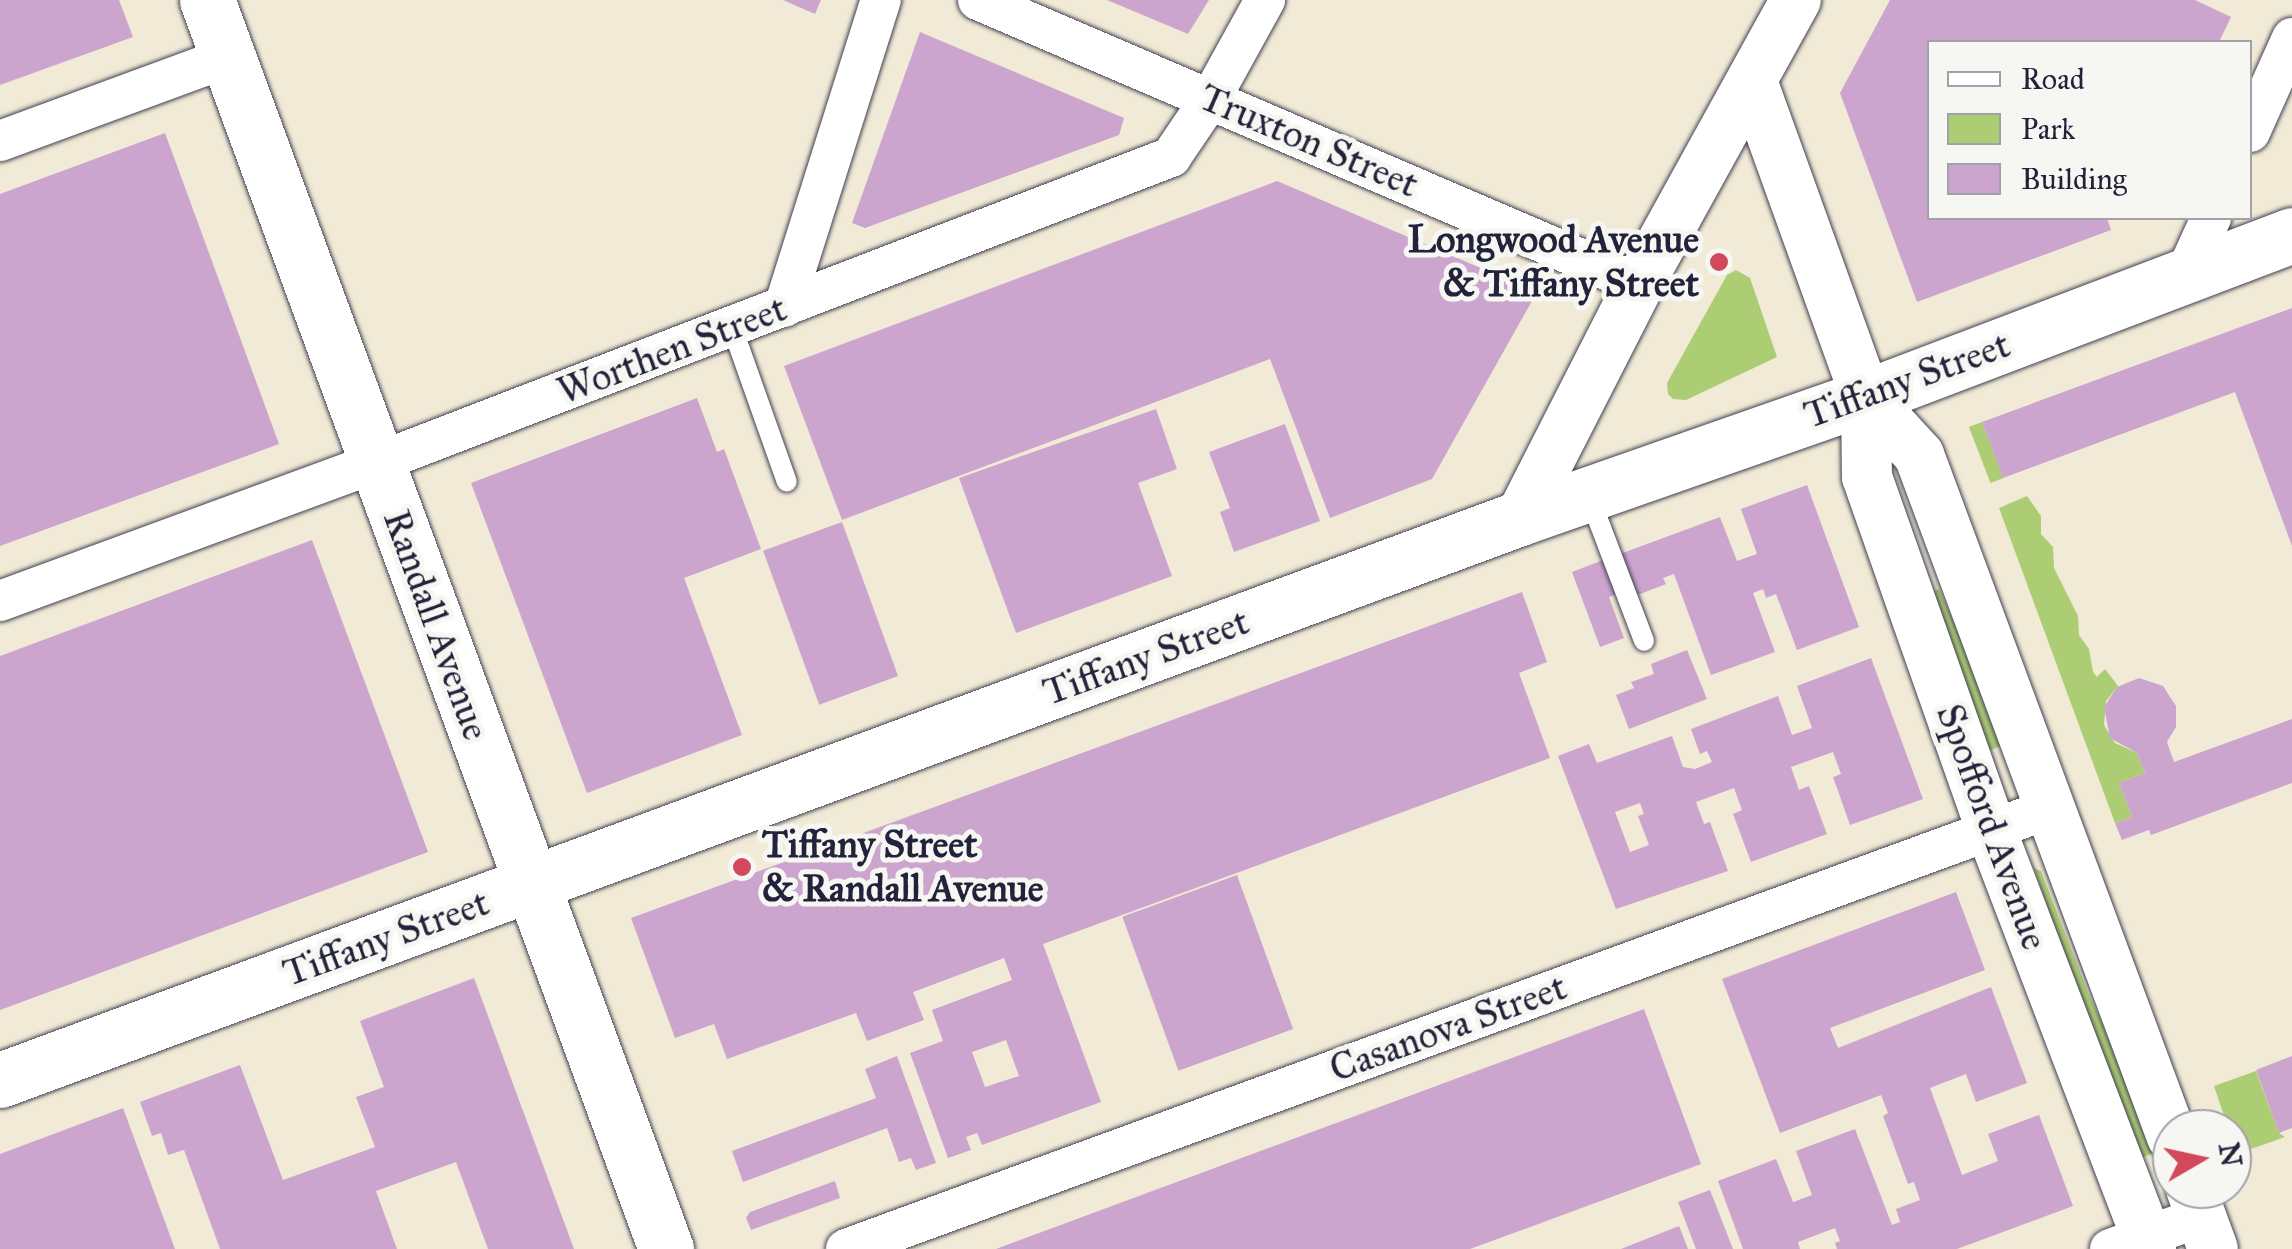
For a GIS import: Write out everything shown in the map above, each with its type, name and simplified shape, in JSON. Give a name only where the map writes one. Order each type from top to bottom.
[{"type":"main road","name":"Randall Avenue","points":[[207,0],[666,1249]]},
{"type":"main road","name":"Tiffany Street","points":[[0,1080],[1520,518],[1866,397],[2292,235]]},
{"type":"street","points":[[784,308],[881,0]]},
{"type":"street","name":"Truxton Street","points":[[978,0],[1639,284]]},
{"type":"street","name":"Worthen Street","points":[[0,601],[376,463],[1171,157],[1211,98],[1265,0]]},
{"type":"street","points":[[1520,518],[1639,284],[1796,0]]},
{"type":"street","points":[[2252,128],[2292,38]]},
{"type":"street","points":[[0,142],[226,58]]},
{"type":"street","name":"Spofford Avenue","points":[[1752,81],[1866,397],[1866,476],[2135,1245]]},
{"type":"street","points":[[2185,274],[2210,220]]},
{"type":"street","name":"Spofford Avenue","points":[[1866,397],[1919,455],[2161,1109]]},
{"type":"street","name":"Casanova Street","points":[[846,1249],[2051,808]]},
{"type":"street","points":[[2135,1245],[2202,1218]]},
{"type":"lane","points":[[732,327],[787,482]]},
{"type":"lane","points":[[1588,494],[1644,642]]},
{"type":"green space","points":[[1736,270],[1750,278],[1777,357],[1686,400],[1673,399],[1667,383],[1727,275]]},
{"type":"green space","points":[[1982,422],[2004,478],[1990,483],[1969,427]]},
{"type":"green space","points":[[2027,496],[2041,516],[2041,534],[2053,547],[2054,568],[2078,616],[2079,635],[2089,649],[2093,672],[2097,677],[2105,669],[2118,686],[2106,701],[2104,725],[2115,743],[2137,753],[2145,773],[2119,783],[2132,817],[2115,823],[1999,508]]},
{"type":"green space","points":[[1939,589],[2009,743],[1985,752],[1929,592]]},
{"type":"green space","points":[[2034,868],[2041,871],[2089,995],[2152,1127],[2152,1154],[2134,1160]]},
{"type":"green space","points":[[2256,1071],[2279,1133],[2285,1137],[2252,1149],[2252,1109],[2222,1109],[2214,1086]]},
{"type":"building","points":[[0,0],[119,0],[133,37],[0,85]]},
{"type":"building","points":[[783,0],[821,0],[815,14]]},
{"type":"building","points":[[1107,0],[1209,0],[1188,34]]},
{"type":"building","points":[[1890,0],[2195,0],[2231,17],[2220,40],[1927,40],[1927,220],[2108,220],[2111,230],[1917,302],[1840,93]]},
{"type":"building","points":[[920,32],[1124,118],[1119,135],[865,228],[852,223]]},
{"type":"building","points":[[165,133],[279,444],[0,546],[0,194]]},
{"type":"building","points":[[1277,181],[1537,292],[1432,479],[1330,518],[1270,359],[842,520],[784,366]]},
{"type":"building","points":[[2292,308],[2292,546],[2235,392],[2003,478],[1982,422]]},
{"type":"building","points":[[697,398],[717,452],[724,449],[761,549],[684,578],[742,735],[587,793],[471,483]]},
{"type":"building","points":[[1156,409],[1177,469],[1138,483],[1172,576],[1016,633],[959,478]]},
{"type":"building","points":[[1285,424],[1320,521],[1234,552],[1220,512],[1230,508],[1209,452]]},
{"type":"building","points":[[1807,485],[1859,627],[1797,650],[1776,594],[1766,598],[1763,589],[1753,593],[1775,652],[1711,675],[1674,574],[1663,578],[1666,584],[1635,596],[1620,554],[1720,517],[1737,561],[1757,554],[1741,509]]},
{"type":"building","points":[[842,522],[898,676],[819,705],[763,551]]},
{"type":"building","points":[[312,540],[428,852],[0,1010],[0,656]]},
{"type":"building","points":[[1603,560],[1616,594],[1609,597],[1624,638],[1600,647],[1572,572]]},
{"type":"building","points":[[1522,592],[1547,662],[1519,673],[1550,758],[1043,944],[1101,1102],[982,1145],[977,1133],[966,1137],[971,1150],[948,1158],[910,1053],[943,1041],[932,1010],[1012,980],[1004,958],[913,992],[924,1020],[867,1041],[856,1013],[727,1059],[714,1024],[675,1038],[631,918]],"holes":[[[1006,1040],[1019,1076],[985,1087],[972,1052]]]},
{"type":"building","points":[[1687,650],[1707,699],[1629,729],[1616,695],[1634,688],[1631,682],[1654,674],[1651,664]]},
{"type":"building","points":[[1871,658],[1923,799],[1850,825],[1833,777],[1841,774],[1833,752],[1791,767],[1799,790],[1809,786],[1827,834],[1751,862],[1733,814],[1742,810],[1734,788],[1696,802],[1704,824],[1710,822],[1728,871],[1616,909],[1558,756],[1589,744],[1597,763],[1672,736],[1683,767],[1695,769],[1712,762],[1707,751],[1700,754],[1691,729],[1778,696],[1792,735],[1812,728],[1797,686]],"holes":[[[1640,803],[1644,814],[1638,816],[1649,845],[1630,852],[1615,812]]]},
{"type":"building","points":[[2139,678],[2163,686],[2176,706],[2176,727],[2167,742],[2174,762],[2292,719],[2292,783],[2151,835],[2149,830],[2122,840],[2115,823],[2132,817],[2119,783],[2145,773],[2137,753],[2110,738],[2104,707],[2117,687]]},
{"type":"building","points":[[1237,875],[1293,1029],[1178,1071],[1122,917]]},
{"type":"building","points":[[1956,892],[1985,970],[1830,1028],[1838,1048],[1991,987],[2027,1083],[1976,1102],[1966,1074],[1930,1088],[1962,1175],[1998,1161],[1988,1134],[2039,1115],[2073,1206],[1957,1249],[1837,1249],[1835,1243],[1840,1241],[1835,1228],[1798,1242],[1800,1249],[1743,1249],[1718,1181],[1776,1159],[1793,1202],[1812,1195],[1796,1151],[1855,1129],[1892,1225],[1900,1222],[1896,1209],[1920,1200],[1914,1182],[1908,1184],[1883,1116],[1888,1113],[1881,1095],[1780,1133],[1722,979]]},
{"type":"building","points":[[474,978],[574,1249],[488,1249],[456,1162],[376,1191],[397,1249],[220,1249],[184,1150],[168,1155],[161,1133],[152,1136],[140,1102],[240,1065],[283,1180],[375,1147],[356,1097],[384,1087],[360,1021]]},
{"type":"building","points":[[1644,1009],[1701,1164],[1470,1249],[996,1249]]},
{"type":"building","points":[[897,1056],[936,1163],[916,1170],[911,1158],[899,1162],[887,1128],[743,1182],[732,1151],[876,1098],[865,1069]]},
{"type":"building","points":[[2292,1056],[2292,1128],[2279,1133],[2256,1070]]},
{"type":"building","points":[[123,1108],[175,1249],[0,1249],[0,1154]]},
{"type":"building","points":[[835,1181],[840,1198],[751,1230],[746,1218],[750,1212]]},
{"type":"building","points":[[1710,1190],[1733,1249],[1696,1249],[1678,1202]]},
{"type":"building","points":[[1679,1226],[1688,1249],[1621,1249]]},
{"type":"place","name":"Longwood Avenue & Tiffany Street","points":[[1719,262]]},
{"type":"place","name":"Tiffany Street & Randall Avenue","points":[[742,867]]}]
